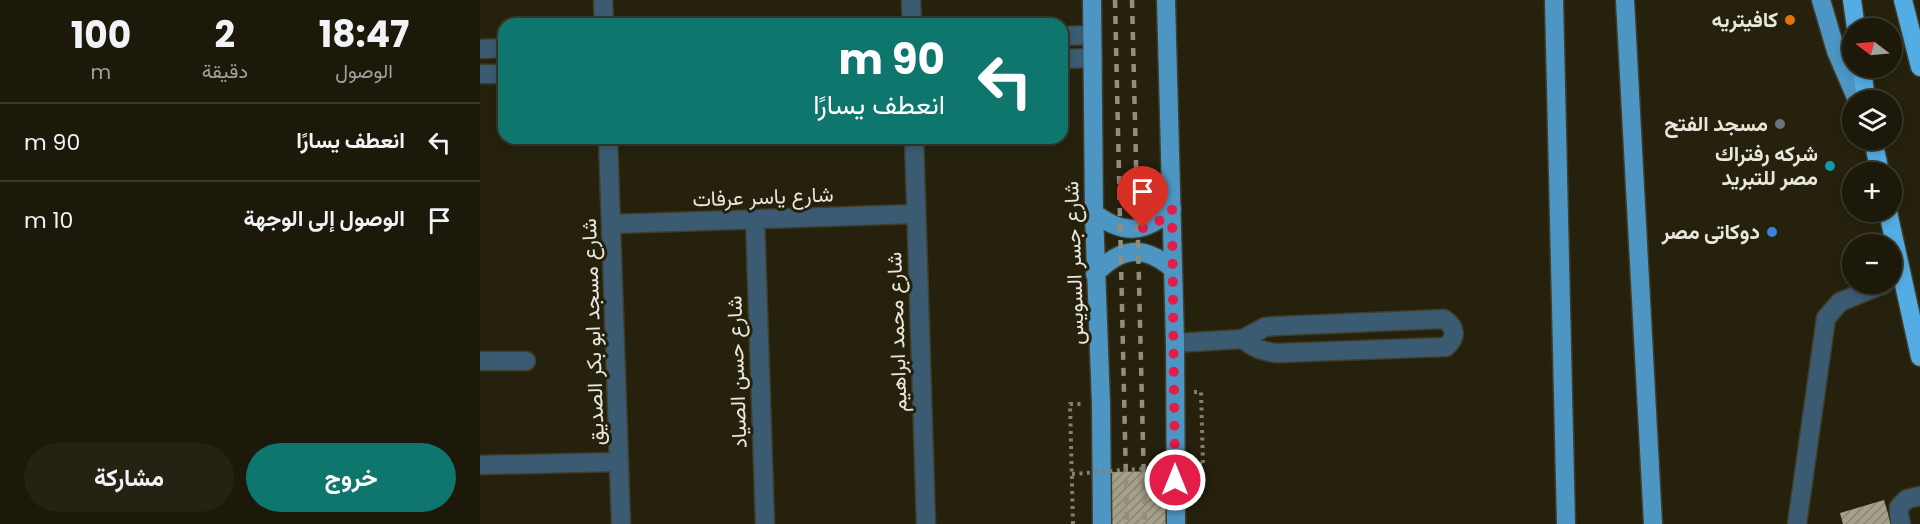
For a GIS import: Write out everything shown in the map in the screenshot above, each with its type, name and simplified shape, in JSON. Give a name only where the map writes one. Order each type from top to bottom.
[{"type":"highway","points":[[1852,0],[1855,18]]},
{"type":"highway","points":[[1903,0],[1920,67]]},
{"type":"highway","points":[[1901,294],[1920,357]]},
{"type":"main road","name":"شارع جسر السويس","points":[[1092,0],[1095,274],[1101,404],[1102,524]]},
{"type":"main road","points":[[1166,0],[1175,343],[1176,524]]},
{"type":"main road","points":[[1554,0],[1566,524]]},
{"type":"main road","points":[[1625,0],[1653,524]]},
{"type":"main road","points":[[1821,0],[1836,51],[1853,90]]},
{"type":"main road","points":[[1094,213],[1108,224],[1134,229],[1159,221],[1172,209]]},
{"type":"main road","points":[[1095,274],[1107,261],[1124,253],[1142,252],[1159,257],[1173,269]]},
{"type":"street","points":[[603,0],[604,18]]},
{"type":"street","points":[[911,0],[912,18]]},
{"type":"street","points":[[1068,36],[1092,35]]},
{"type":"street","points":[[480,48],[498,48]]},
{"type":"street","points":[[1068,58],[1093,58]]},
{"type":"street","points":[[480,74],[498,74]]},
{"type":"street","name":"شارع مسجد ابو بكر الصديق","points":[[608,144],[621,524]]},
{"type":"street","name":"شارع محمد ابراهيم","points":[[914,144],[926,524]]},
{"type":"street","name":"شارع ياسر عرفات","points":[[612,224],[916,214]]},
{"type":"street","name":"شارع حسن الصياد","points":[[755,219],[765,524]]},
{"type":"street","points":[[1797,524],[1826,318],[1840,302],[1860,294]]},
{"type":"street","points":[[1175,343],[1243,339],[1265,327],[1444,319],[1451,324],[1455,332],[1452,341],[1446,346],[1278,353],[1265,352],[1253,347],[1243,339]]},
{"type":"street","points":[[480,361],[526,361]]},
{"type":"street","points":[[480,465],[619,462]]},
{"type":"street","points":[[1901,524],[1899,507],[1907,499],[1920,496]]},
{"type":"path","points":[[1072,474],[1203,464],[1201,392]]},
{"type":"path","points":[[1070,404],[1073,524]]},
{"type":"building","points":[[1168,471],[1169,524],[1109,524],[1108,472]]},
{"type":"building","points":[[1884,500],[1891,524],[1843,524],[1840,513]]},
{"type":"railway","points":[[1115,0],[1127,524]]},
{"type":"railway","points":[[1132,0],[1145,524]]},
{"type":"place","name":"كافيتريه","points":[[1790,20]]},
{"type":"place","name":"مسجد الفتح","points":[[1780,124]]},
{"type":"place","name":"شركه رفتراك مصر للتبريد","points":[[1830,166]]},
{"type":"place","name":"دوكاتى مصر","points":[[1772,232]]},
{"type":"route","points":[[1143,228],[1159,221],[1172,209],[1175,480]]}]
